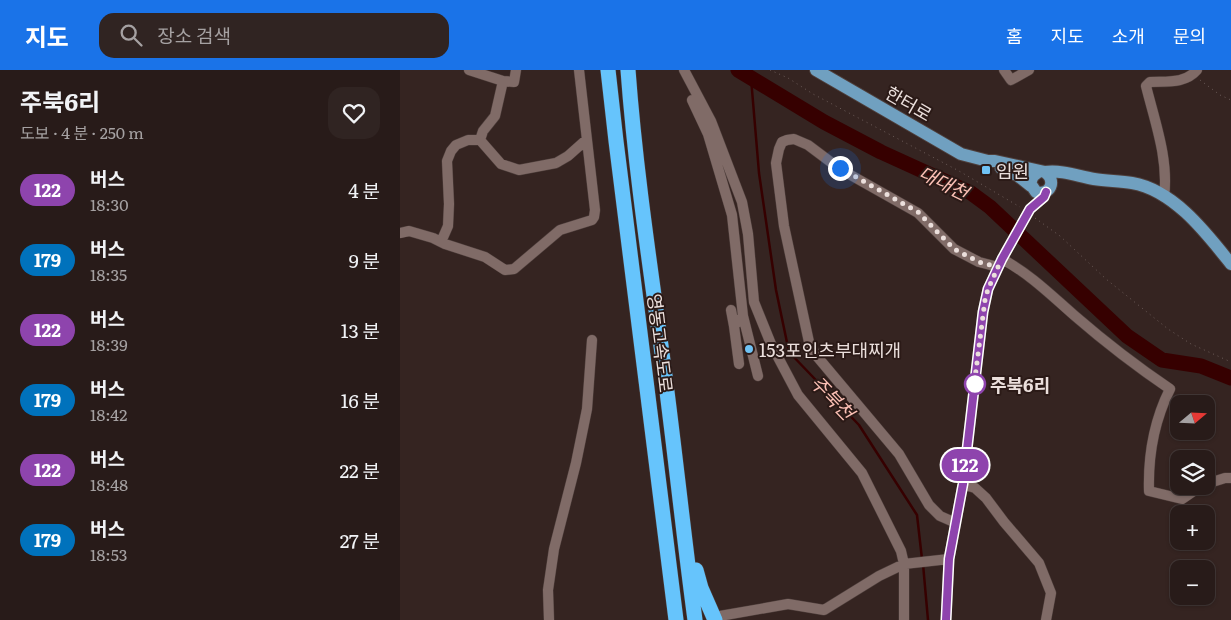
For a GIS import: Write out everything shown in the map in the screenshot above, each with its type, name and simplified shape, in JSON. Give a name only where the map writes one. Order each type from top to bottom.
[{"type":"highway","name":"영동고속도로","points":[[608,70],[676,620]]},
{"type":"highway","name":"영동고속도로","points":[[628,70],[632,128],[695,620]]},
{"type":"highway","points":[[680,511],[701,588],[717,618]]},
{"type":"main road","name":"한터로","points":[[816,70],[962,154],[1042,172],[1070,172],[1076,175],[1120,183],[1133,183],[1156,192],[1181,208],[1206,232],[1231,264]]},
{"type":"main road","name":"한터로","points":[[988,161],[992,166],[1018,175],[1040,189]]},
{"type":"main road","points":[[1042,172],[1052,180],[1040,189],[1031,179],[1042,172]]},
{"type":"main road","points":[[1040,189],[1076,175]]},
{"type":"street","points":[[469,70],[486,73],[503,81],[514,82],[516,70]]},
{"type":"street","points":[[400,233],[416,232],[485,257],[505,270],[514,269],[560,230],[592,220],[595,210],[578,70]]},
{"type":"street","points":[[677,70],[708,134],[732,215],[743,316],[758,376]]},
{"type":"street","points":[[684,70],[711,121],[742,202],[748,234],[754,302],[771,344],[798,395],[862,473],[900,551],[904,564],[904,620]]},
{"type":"street","points":[[1004,70],[1010,80],[1029,70]]},
{"type":"street","points":[[1164,197],[1166,181],[1160,139],[1146,86],[1150,82],[1177,81],[1195,72]]},
{"type":"street","points":[[480,140],[483,131],[495,116],[503,81]]},
{"type":"street","points":[[956,523],[940,516],[930,505],[899,454],[815,354],[809,342],[784,226],[776,163],[782,142],[794,139],[808,145],[840,168],[918,212],[954,249],[979,262],[1002,260],[1020,269],[1137,367],[1170,389],[1159,413],[1154,436],[1148,469],[1149,491],[1182,499],[1188,495]]},
{"type":"street","points":[[441,242],[448,226],[447,161],[456,145],[468,140],[480,140],[501,164],[519,170],[556,163],[568,156],[586,140]]},
{"type":"street","points":[[946,620],[945,559],[956,523],[963,484],[983,312],[988,289],[1034,196],[1040,189]]},
{"type":"street","points":[[731,310],[739,364]]},
{"type":"street","points":[[734,326],[743,316]]},
{"type":"street","points":[[549,620],[548,590],[554,549],[576,463],[587,409],[592,340]]},
{"type":"street","points":[[1215,481],[1231,478]]},
{"type":"street","points":[[963,484],[975,488],[986,498],[1039,563],[1050,593],[1046,620]]},
{"type":"street","points":[[717,618],[788,604],[824,610],[879,576],[904,564],[945,559]]},
{"type":"path","points":[[770,70],[959,171],[1027,211],[1060,236],[1106,279],[1168,329],[1191,344],[1231,362]]},
{"type":"path","points":[[1195,72],[1220,96],[1231,100]]},
{"type":"waterway","name":"대대천","points":[[738,70],[824,122],[881,152],[971,193],[990,207],[1127,336],[1162,360],[1201,366],[1231,378]]},
{"type":"waterway","name":"주북천","points":[[751,78],[759,173],[776,290],[789,352],[859,425],[917,515],[922,559]]},
{"type":"waterway","name":"주북천","points":[[923,564],[928,620]]},
{"type":"bus line","name":"122","points":[[946,620],[949,559],[963,484],[983,312],[988,289],[1005,253],[1030,209],[1044,197],[1046,192]]},
{"type":"place","name":"임원","points":[[986,170]]},
{"type":"place","name":"153포인츠부대찌개","points":[[749,349]]},
{"type":"place","name":"주북6리","points":[[975,384]]},
{"type":"route","points":[[840,168],[918,212],[954,249],[979,262],[998,267],[985,300],[974,386],[975,384]]}]
